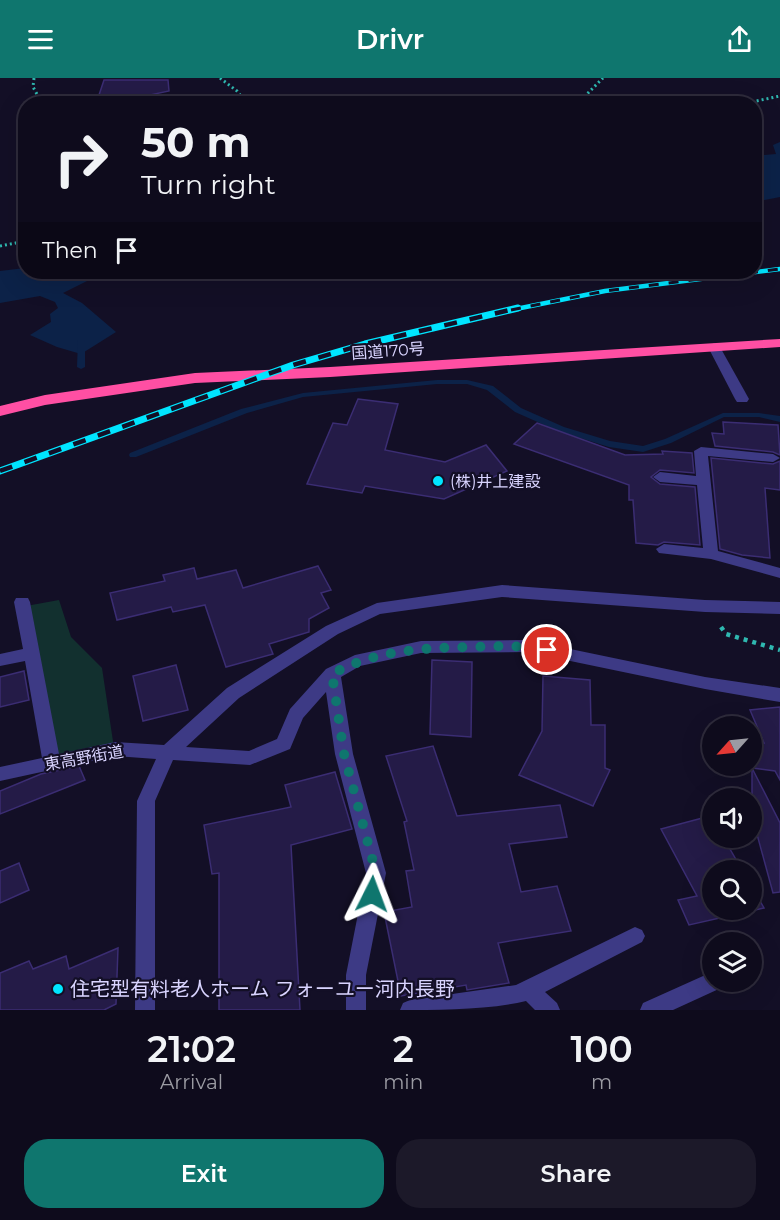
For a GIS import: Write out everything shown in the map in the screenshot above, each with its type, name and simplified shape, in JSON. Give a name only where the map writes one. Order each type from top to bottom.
[{"type":"highway","name":"国道170号","points":[[0,411],[45,400],[195,378],[330,372],[780,343]]},
{"type":"street","points":[[714,347],[742,399]]},
{"type":"street","points":[[711,554],[701,452],[773,458]]},
{"type":"street","points":[[660,477],[704,481]]},
{"type":"street","points":[[664,549],[711,554],[780,573]]},
{"type":"street","points":[[145,1010],[146,801],[168,752],[233,693],[332,630],[377,609],[502,591],[710,606],[780,608]]},
{"type":"street","points":[[22,602],[52,763]]},
{"type":"street","points":[[356,1010],[356,975],[376,873],[344,754],[332,674],[355,661],[412,649],[527,646],[705,683],[780,695]]},
{"type":"street","points":[[0,660],[32,653]]},
{"type":"street","name":"東高野街道","points":[[0,774],[116,749],[250,758],[284,744],[296,714],[332,674]]},
{"type":"street","points":[[410,1010],[518,995],[635,936]]},
{"type":"street","points":[[650,1010],[702,986]]},
{"type":"street","points":[[529,990],[550,1010]]},
{"type":"path","points":[[33,78],[33,87],[38,96]]},
{"type":"path","points":[[220,78],[241,96]]},
{"type":"path","points":[[585,96],[603,78]]},
{"type":"path","points":[[762,100],[780,96]]},
{"type":"path","points":[[0,246],[18,243]]},
{"type":"path","points":[[710,606],[726,634],[780,650]]},
{"type":"green space","points":[[59,600],[71,637],[102,668],[114,748],[54,761],[26,606]]},
{"type":"water","points":[[780,142],[780,197],[762,201],[762,155],[776,154],[773,145]]},
{"type":"water","points":[[18,269],[18,279],[91,279],[63,293],[82,303],[116,332],[81,354],[57,347],[30,335],[51,322],[50,314],[58,308],[55,302],[40,296],[0,303],[0,271]]},
{"type":"building","points":[[104,80],[168,80],[169,91],[146,96],[99,96]]},
{"type":"building","points":[[358,399],[398,404],[385,450],[445,462],[486,445],[507,471],[444,499],[365,486],[362,493],[307,484],[333,423],[347,425]]},
{"type":"building","points":[[723,422],[778,425],[780,455],[773,452],[715,446],[712,433],[724,434]]},
{"type":"building","points":[[537,423],[625,455],[663,454],[662,451],[692,453],[694,473],[660,470],[651,477],[660,484],[695,487],[700,545],[664,542],[658,545],[636,543],[633,500],[629,500],[629,485],[514,444]]},
{"type":"building","points":[[711,458],[773,464],[780,461],[780,490],[765,488],[770,558],[742,555],[720,549]]},
{"type":"building","points":[[318,566],[331,590],[321,593],[329,608],[309,619],[309,632],[269,644],[273,654],[226,667],[205,605],[173,612],[171,607],[117,620],[110,593],[165,581],[163,575],[194,568],[197,579],[236,570],[243,588]]},
{"type":"building","points":[[432,660],[472,662],[471,737],[430,734]]},
{"type":"building","points":[[176,665],[188,710],[143,721],[133,676]]},
{"type":"building","points":[[24,671],[29,700],[0,707],[0,677]]},
{"type":"building","points":[[543,676],[590,680],[591,725],[605,725],[605,768],[610,770],[593,806],[519,775],[542,731]]},
{"type":"building","points":[[780,707],[780,780],[775,771],[762,769],[762,743],[764,743],[762,716],[753,716],[750,710]]},
{"type":"building","points":[[433,746],[457,816],[560,805],[567,837],[509,844],[521,892],[557,886],[571,931],[498,943],[509,983],[467,990],[466,985],[401,996],[384,912],[412,907],[406,871],[414,870],[404,822],[407,821],[386,756]]},
{"type":"building","points":[[79,766],[85,780],[0,814],[0,791],[41,774]]},
{"type":"building","points":[[335,772],[352,829],[291,845],[300,1010],[219,1010],[219,873],[212,874],[204,825],[291,807],[285,785]]},
{"type":"building","points":[[752,776],[756,776],[780,823],[780,892],[773,893],[761,848],[762,788],[752,788]]},
{"type":"building","points":[[702,818],[702,848],[729,848],[736,860],[702,860],[702,920],[711,920],[689,925],[678,900],[697,896],[661,829]]},
{"type":"building","points":[[19,863],[29,890],[0,903],[0,871]]},
{"type":"building","name":"住宅型有料老人ホーム フォーユー河内長野","points":[[118,948],[116,1004],[104,1010],[0,1010],[0,973],[29,961],[33,969],[66,956],[69,969]]},
{"type":"waterway","points":[[81,342],[81,367]]},
{"type":"waterway","points":[[133,455],[244,411],[303,395],[437,382],[467,382],[490,388],[518,410],[561,429],[609,444],[643,449],[668,441],[723,415],[759,415],[780,419]]},
{"type":"railway","points":[[762,271],[780,269]]},
{"type":"railway","points":[[511,310],[605,291],[700,279]]},
{"type":"railway","points":[[0,471],[293,365],[365,344],[518,308]]},
{"type":"place","name":"(株)井上建設","points":[[438,481]]},
{"type":"place","name":"住宅型有料老人ホーム フォーユー河内長野","points":[[58,989]]},
{"type":"route","points":[[372,894],[376,873],[344,754],[332,674],[355,661],[421,647],[527,646],[547,650]]}]
